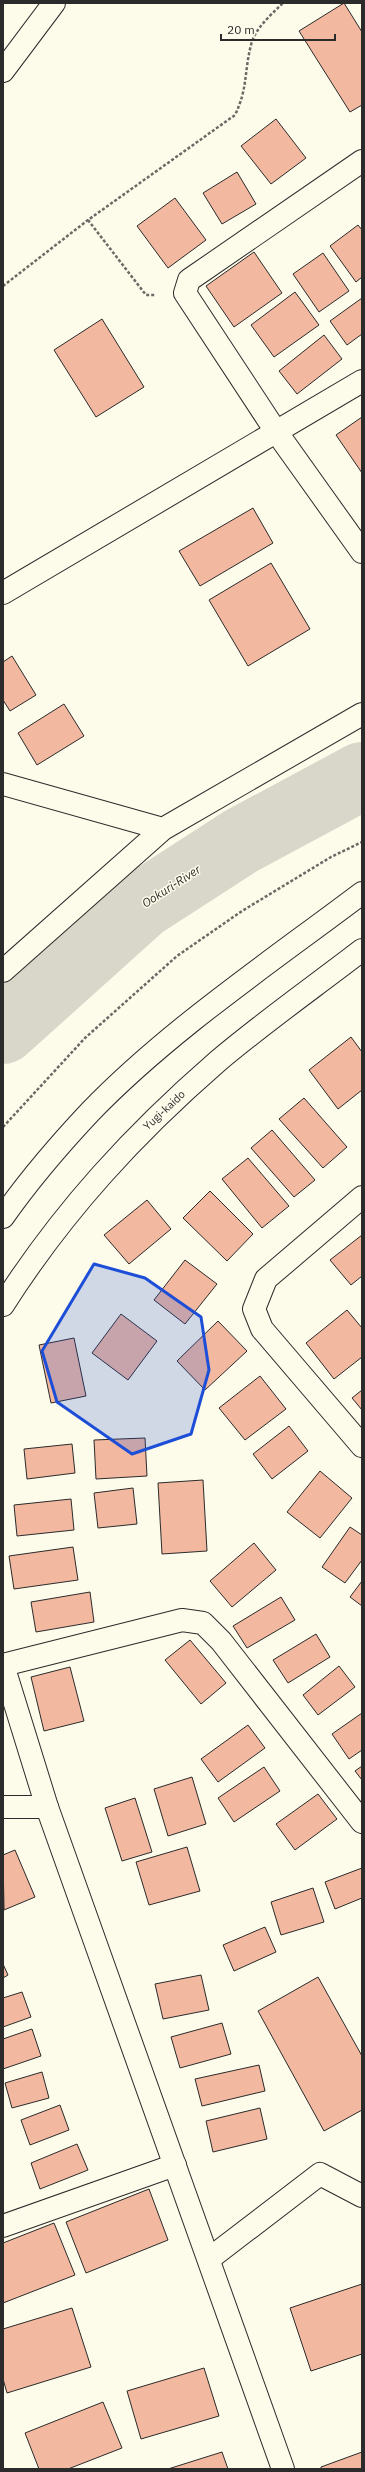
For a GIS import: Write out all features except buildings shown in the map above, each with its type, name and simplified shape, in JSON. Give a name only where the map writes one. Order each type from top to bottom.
[{"type":"street","points":[[3,71],[54,3]]},
{"type":"street","points":[[362,161],[189,280],[185,293],[275,430],[362,552]]},
{"type":"street","points":[[3,593],[275,430],[362,381]]},
{"type":"street","points":[[3,970],[163,829],[362,714]]},
{"type":"street","points":[[3,784],[163,829]]},
{"type":"street","points":[[3,1217],[20,1194],[80,1124],[128,1076],[169,1040],[362,894]]},
{"type":"street","name":"Yugi-kaido","points":[[3,1305],[54,1232],[103,1171],[158,1115],[220,1060],[362,950]]},
{"type":"street","points":[[362,1197],[266,1279],[254,1309],[262,1329],[362,1446]]},
{"type":"street","points":[[283,2469],[47,1807],[3,1665],[182,1620],[203,1624],[221,1641],[362,1822]]},
{"type":"street","points":[[3,1807],[47,1807]]},
{"type":"street","points":[[3,2226],[175,2165]]},
{"type":"street","points":[[209,2259],[320,2174],[362,2196]]},
{"type":"path","points":[[3,286],[88,220],[235,115],[244,97],[251,44],[264,22],[283,3]]},
{"type":"path","points":[[88,220],[146,295],[185,293]]},
{"type":"path","points":[[3,1127],[86,1038],[177,956],[248,907],[331,857],[362,842]]},
{"type":"highlighted area","points":[[94,1264],[145,1278],[201,1317],[209,1370],[191,1434],[132,1454],[57,1402],[42,1351]]},
{"type":"waterway","name":"Ookuri-River","points":[[3,1030],[142,905],[241,841],[362,776]]}]
